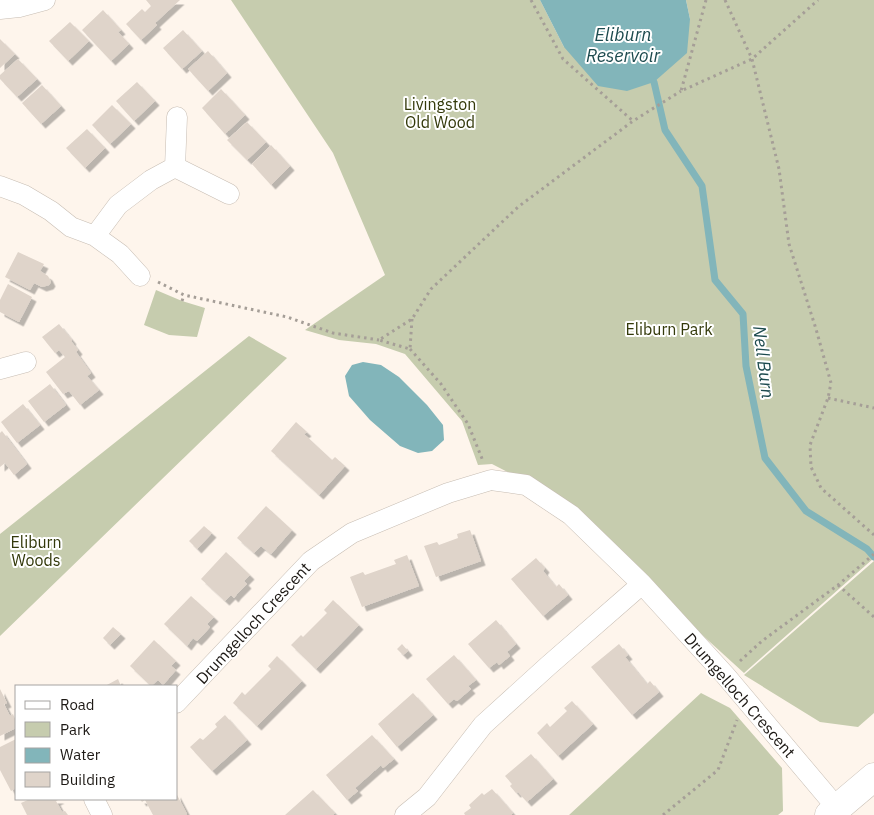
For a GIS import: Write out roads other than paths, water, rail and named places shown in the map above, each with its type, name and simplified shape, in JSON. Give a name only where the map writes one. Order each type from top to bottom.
[{"type":"street","points":[[0,10],[45,0]]},
{"type":"street","points":[[175,167],[177,117]]},
{"type":"street","points":[[175,167],[229,194]]},
{"type":"street","points":[[95,236],[118,206],[151,180],[175,167]]},
{"type":"street","points":[[0,186],[24,195],[51,211],[71,227],[95,236],[120,254],[140,276]]},
{"type":"street","points":[[0,369],[26,362]]},
{"type":"street","name":"Drumgelloch Crescent","points":[[178,702],[311,561],[352,533],[448,493],[491,480],[526,485],[571,515],[642,584],[745,699],[833,812]]},
{"type":"street","points":[[406,815],[427,797],[484,725],[642,584]]},
{"type":"street","points":[[833,812],[874,777]]},
{"type":"street","points":[[94,800],[102,815]]},
{"type":"water","name":"Eliburn Reservoir","points":[[540,0],[686,0],[690,19],[687,53],[654,82],[627,91],[598,86],[564,47]]},
{"type":"water","points":[[363,362],[381,365],[399,377],[427,405],[443,425],[444,440],[432,451],[418,453],[400,446],[370,420],[349,396],[345,376],[352,365]]},
{"type":"waterway","name":"Nell Burn","points":[[654,82],[665,130],[702,186],[715,280],[743,314],[746,366],[765,458],[806,511],[867,549],[874,557]]},
{"type":"park label","name":"Livingston Old Wood","points":[[440,113]]},
{"type":"park label","name":"Eliburn Park","points":[[669,329]]},
{"type":"park label","name":"Eliburn Woods","points":[[36,551]]}]
